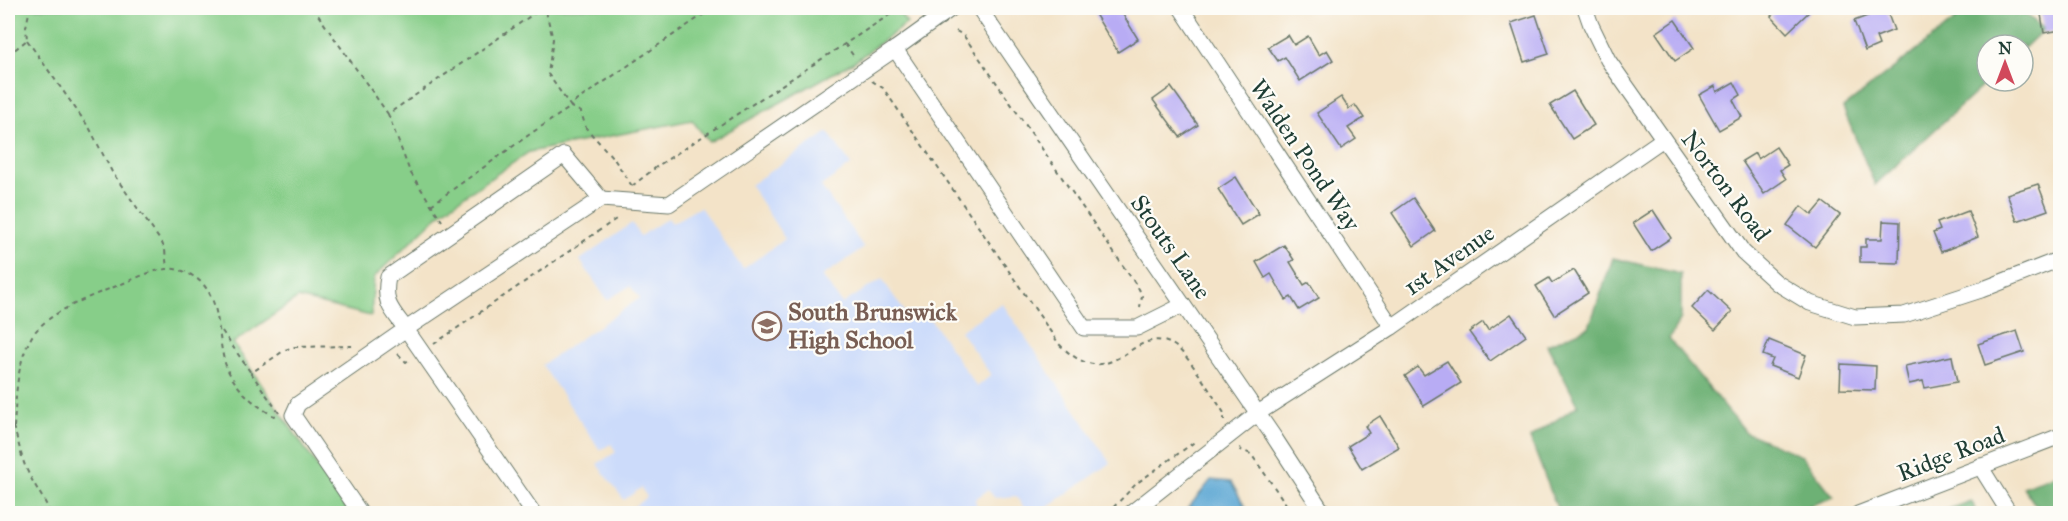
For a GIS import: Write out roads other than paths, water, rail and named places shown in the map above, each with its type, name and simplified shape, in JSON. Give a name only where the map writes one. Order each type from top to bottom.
[{"type":"street","points":[[361,513],[293,415],[298,404],[601,199],[633,194],[669,204],[952,8]]},
{"type":"street","name":"Stouts Lane","points":[[979,8],[1258,413],[1324,513]]},
{"type":"street","name":"Walden Pond Way","points":[[1181,8],[1392,327]]},
{"type":"street","name":"Norton Road","points":[[1586,8],[1591,25],[1608,60],[1743,252],[1777,283],[1810,303],[1855,317],[1904,315],[1981,290],[2061,259]]},
{"type":"street","points":[[895,49],[1084,328],[1137,328],[1183,305]]},
{"type":"street","name":"1st Avenue","points":[[1130,513],[1258,413],[1392,327],[1663,139]]},
{"type":"street","points":[[534,513],[388,305],[385,293],[388,277],[564,155],[601,199]]},
{"type":"street","name":"Ridge Road","points":[[1858,513],[2061,436]]},
{"type":"street","points":[[1980,466],[2010,513]]},
{"type":"water","points":[[1211,480],[1231,482],[1249,513],[1184,513]]},
{"type":"place","name":"South Brunswick High School","points":[[767,326]]}]
